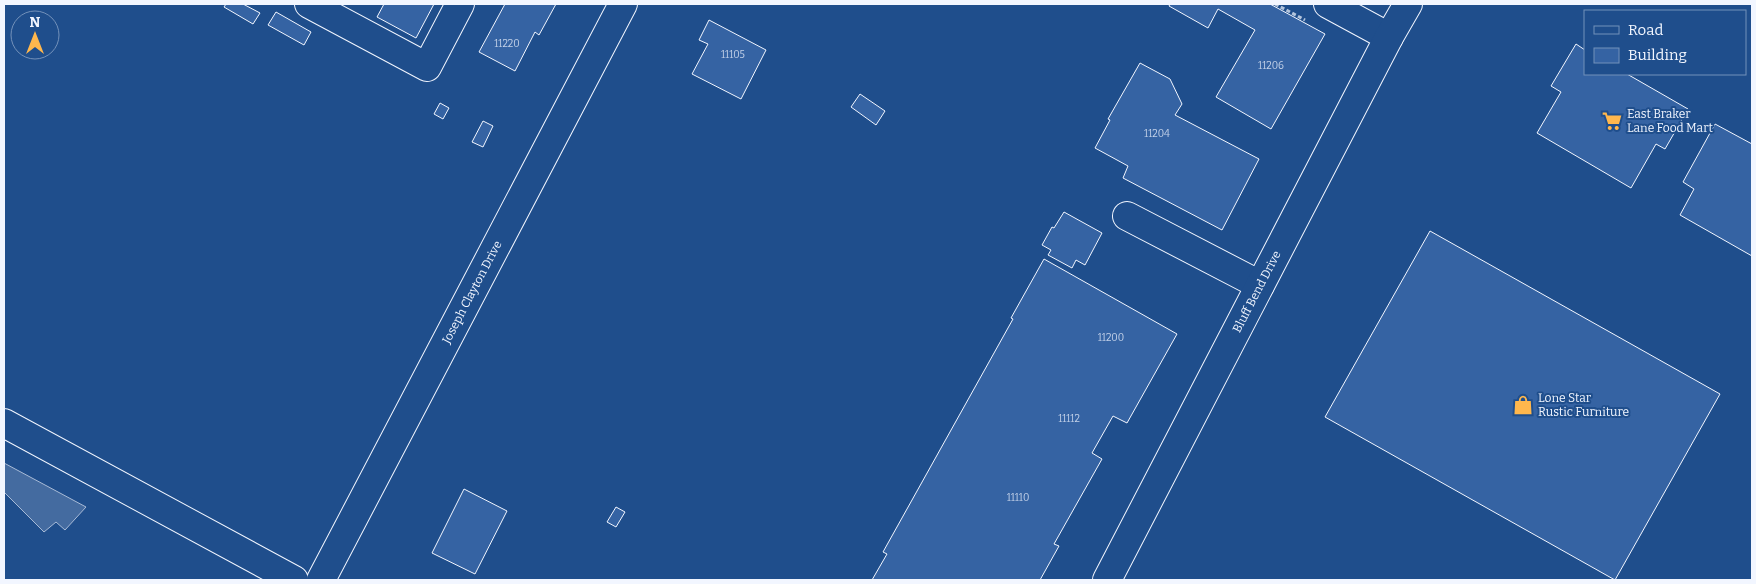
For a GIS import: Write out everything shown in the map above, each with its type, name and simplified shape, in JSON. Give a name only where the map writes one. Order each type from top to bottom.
[{"type":"street","points":[[309,4],[427,67],[460,4]]},
{"type":"street","name":"Joseph Clayton Drive","points":[[321,580],[623,4]]},
{"type":"street","points":[[1328,4],[1389,37]]},
{"type":"street","name":"Bluff Bend Drive","points":[[1107,580],[1389,37],[1408,4]]},
{"type":"street","points":[[1127,216],[1260,285]]},
{"type":"street","points":[[4,423],[294,580]]},
{"type":"water","points":[[4,463],[86,507],[65,530],[56,522],[44,532],[4,492]]},
{"type":"building","points":[[226,4],[243,4],[260,13],[253,24],[224,7]]},
{"type":"building","points":[[384,4],[434,4],[416,38],[377,17]]},
{"type":"building","points":[[505,4],[556,4],[539,35],[535,32],[515,71],[479,52]]},
{"type":"building","points":[[1170,4],[1270,4],[1325,34],[1271,129],[1216,97],[1255,30],[1218,9],[1208,28],[1169,6]]},
{"type":"building","points":[[276,12],[311,32],[304,45],[268,25]]},
{"type":"building","points":[[709,20],[766,50],[741,99],[692,74],[708,44],[699,40]]},
{"type":"building","name":"East Braker Lane Food Mart","points":[[1576,44],[1584,49],[1584,75],[1629,75],[1688,109],[1665,149],[1656,144],[1631,188],[1537,133],[1561,92],[1551,86]]},
{"type":"building","points":[[1140,63],[1170,79],[1182,104],[1175,115],[1259,159],[1222,230],[1123,178],[1128,166],[1095,148],[1110,120],[1108,119]]},
{"type":"building","points":[[860,94],[885,111],[876,125],[851,107]]},
{"type":"building","points":[[440,103],[449,108],[443,119],[434,114]]},
{"type":"building","points":[[483,121],[493,126],[483,147],[472,142]]},
{"type":"building","points":[[1715,124],[1752,144],[1752,256],[1680,215],[1694,189],[1683,182]]},
{"type":"building","points":[[1064,212],[1102,233],[1085,265],[1076,260],[1072,268],[1048,255],[1051,250],[1042,245],[1052,227],[1054,228]]},
{"type":"building","name":"Lone Star Rustic Furniture","points":[[1430,231],[1720,394],[1615,580],[1325,417]]},
{"type":"building","points":[[1044,259],[1177,334],[1127,423],[1113,416],[1092,453],[1102,459],[1054,544],[1059,546],[1040,580],[872,580],[887,554],[883,552],[1013,319],[1011,318]]},
{"type":"building","points":[[464,489],[507,511],[475,574],[432,553]]},
{"type":"building","points":[[616,507],[625,512],[616,527],[607,522]]},
{"type":"place","name":"East Braker Lane Food Mart","points":[[1612,121]]},
{"type":"place","name":"Lone Star Rustic Furniture","points":[[1523,405]]}]
